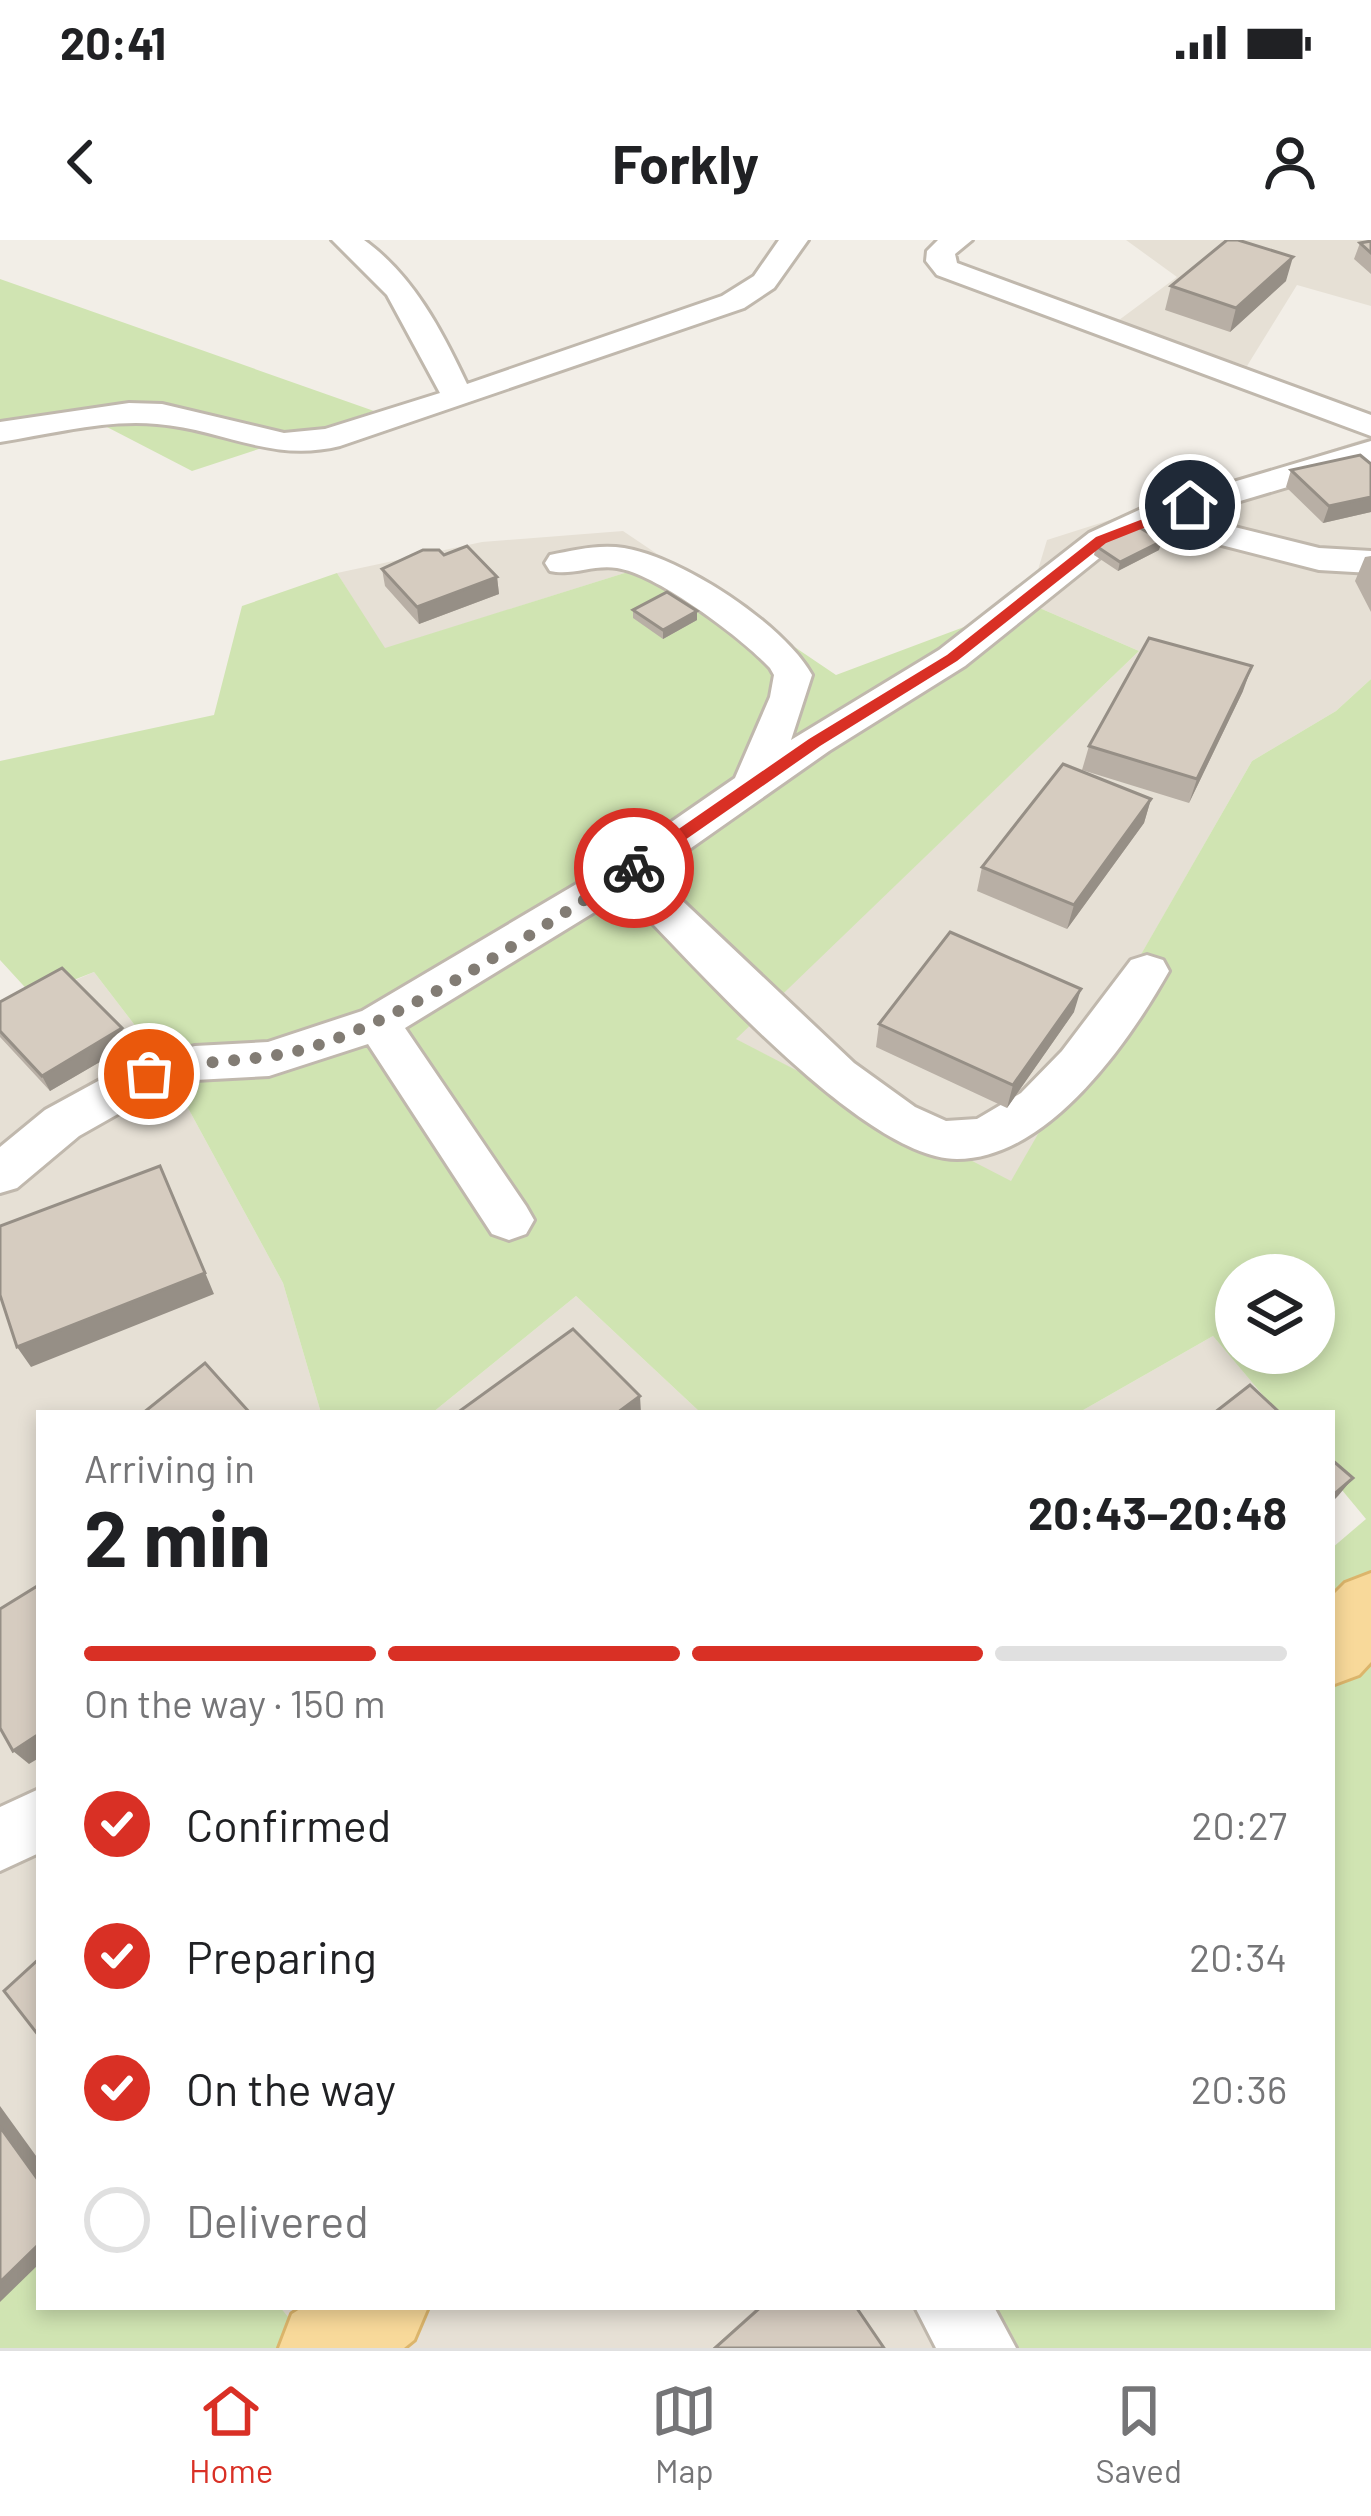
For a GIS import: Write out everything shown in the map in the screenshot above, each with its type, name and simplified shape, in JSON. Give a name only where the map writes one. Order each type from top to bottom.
[{"type":"main road","points":[[1335,1646],[1371,1608]]},
{"type":"street","points":[[346,240],[372,256],[423,325],[457,395]]},
{"type":"street","points":[[0,432],[129,413],[162,414],[284,443],[328,439],[733,302],[764,282],[794,240]]},
{"type":"street","points":[[958,240],[941,251],[947,268],[1371,426]]},
{"type":"street","points":[[0,1174],[62,1124],[149,1074],[195,1063],[269,1059],[378,1023],[627,873],[814,742],[952,658],[1101,540],[1151,517],[1371,451]]},
{"type":"street","points":[[1151,517],[1318,559],[1371,562]]},
{"type":"street","points":[[563,563],[598,557],[637,562],[765,640],[784,657],[793,675],[790,698],[770,734],[752,788]]},
{"type":"street","points":[[627,873],[812,1052],[879,1107],[923,1133],[959,1142],[994,1133],[1030,1111],[1061,1081],[1147,971]]},
{"type":"street","points":[[378,1023],[509,1220]]},
{"type":"street","points":[[0,1840],[36,1822]]},
{"type":"street","points":[[954,2310],[979,2348]]},
{"type":"shaded area","points":[[1126,240],[1371,240],[1371,306],[1297,285],[1247,366],[1115,323],[1177,277]]},
{"type":"shaded area","points":[[1371,437],[1371,679],[1336,711],[1252,761],[1011,1182],[735,1039],[1139,651],[1028,603],[1047,540]]},
{"type":"shaded area","points":[[623,531],[666,560],[384,649],[337,573],[482,542]]},
{"type":"shaded area","points":[[94,972],[163,1062],[283,1283],[320,1410],[36,1410],[36,2264],[0,2284],[0,1013]]},
{"type":"shaded area","points":[[576,1296],[698,1410],[436,1410]]},
{"type":"shaded area","points":[[1213,1336],[1215,1374],[1245,1374],[1275,1410],[1083,1410]]},
{"type":"shaded area","points":[[282,2310],[967,2310],[995,2348],[314,2348]]},
{"type":"green space","points":[[0,279],[374,411],[192,471],[105,426],[0,428]]},
{"type":"green space","points":[[666,560],[836,675],[1028,603],[1139,651],[736,1039],[1011,1181],[1252,761],[1336,711],[1371,679],[1371,2348],[995,2348],[967,2310],[1335,2310],[1335,1545],[1366,1519],[1335,1482],[1335,1410],[1275,1410],[1245,1374],[1335,1374],[1335,1254],[1215,1254],[1215,1338],[1083,1410],[698,1410],[576,1296],[436,1410],[320,1410],[283,1283],[163,1062],[94,972],[33,996],[0,960],[0,761],[214,715],[242,606],[337,573],[385,648]]},
{"type":"green space","points":[[36,2264],[36,2310],[282,2310],[314,2348],[0,2348],[0,2284]]},
{"type":"building","points":[[1227,240],[1293,257],[1236,308],[1171,286]]},
{"type":"building","points":[[1360,455],[1371,464],[1371,497],[1329,506],[1291,470]]},
{"type":"building","points":[[1137,526],[1162,541],[1120,562],[1096,546]]},
{"type":"building","points":[[467,546],[497,577],[417,607],[382,569],[423,550],[439,550],[444,555]]},
{"type":"building","points":[[667,592],[697,611],[663,630],[633,610]]},
{"type":"building","points":[[1149,638],[1252,666],[1197,779],[1089,746]]},
{"type":"building","points":[[1063,764],[1151,799],[1074,905],[982,867]]},
{"type":"building","points":[[950,932],[1081,989],[1013,1085],[879,1024]]},
{"type":"building","points":[[62,968],[122,1028],[42,1076],[0,1031],[0,1002]]},
{"type":"building","points":[[160,1166],[205,1273],[17,1347],[0,1295],[0,1226]]},
{"type":"building","points":[[573,1329],[640,1396],[621,1410],[461,1410]]},
{"type":"building","points":[[205,1363],[247,1410],[147,1410]]},
{"type":"building","points":[[1250,1385],[1277,1410],[1218,1410]]},
{"type":"building","points":[[1335,1463],[1353,1478],[1335,1493]]},
{"type":"building","points":[[36,1587],[36,1736],[13,1751],[0,1728],[0,1609]]},
{"type":"building","points":[[36,1962],[36,2032],[4,1991]]},
{"type":"building","points":[[0,2127],[36,2177],[36,2247],[0,2282]]},
{"type":"building","points":[[758,2310],[858,2310],[884,2348],[715,2348]]},
{"type":"way so far","points":[[149,1074],[195,1063],[269,1059],[378,1023],[634,868]]},
{"type":"route","points":[[634,868],[814,742],[952,658],[1062,566],[1101,540],[1190,505]]}]
